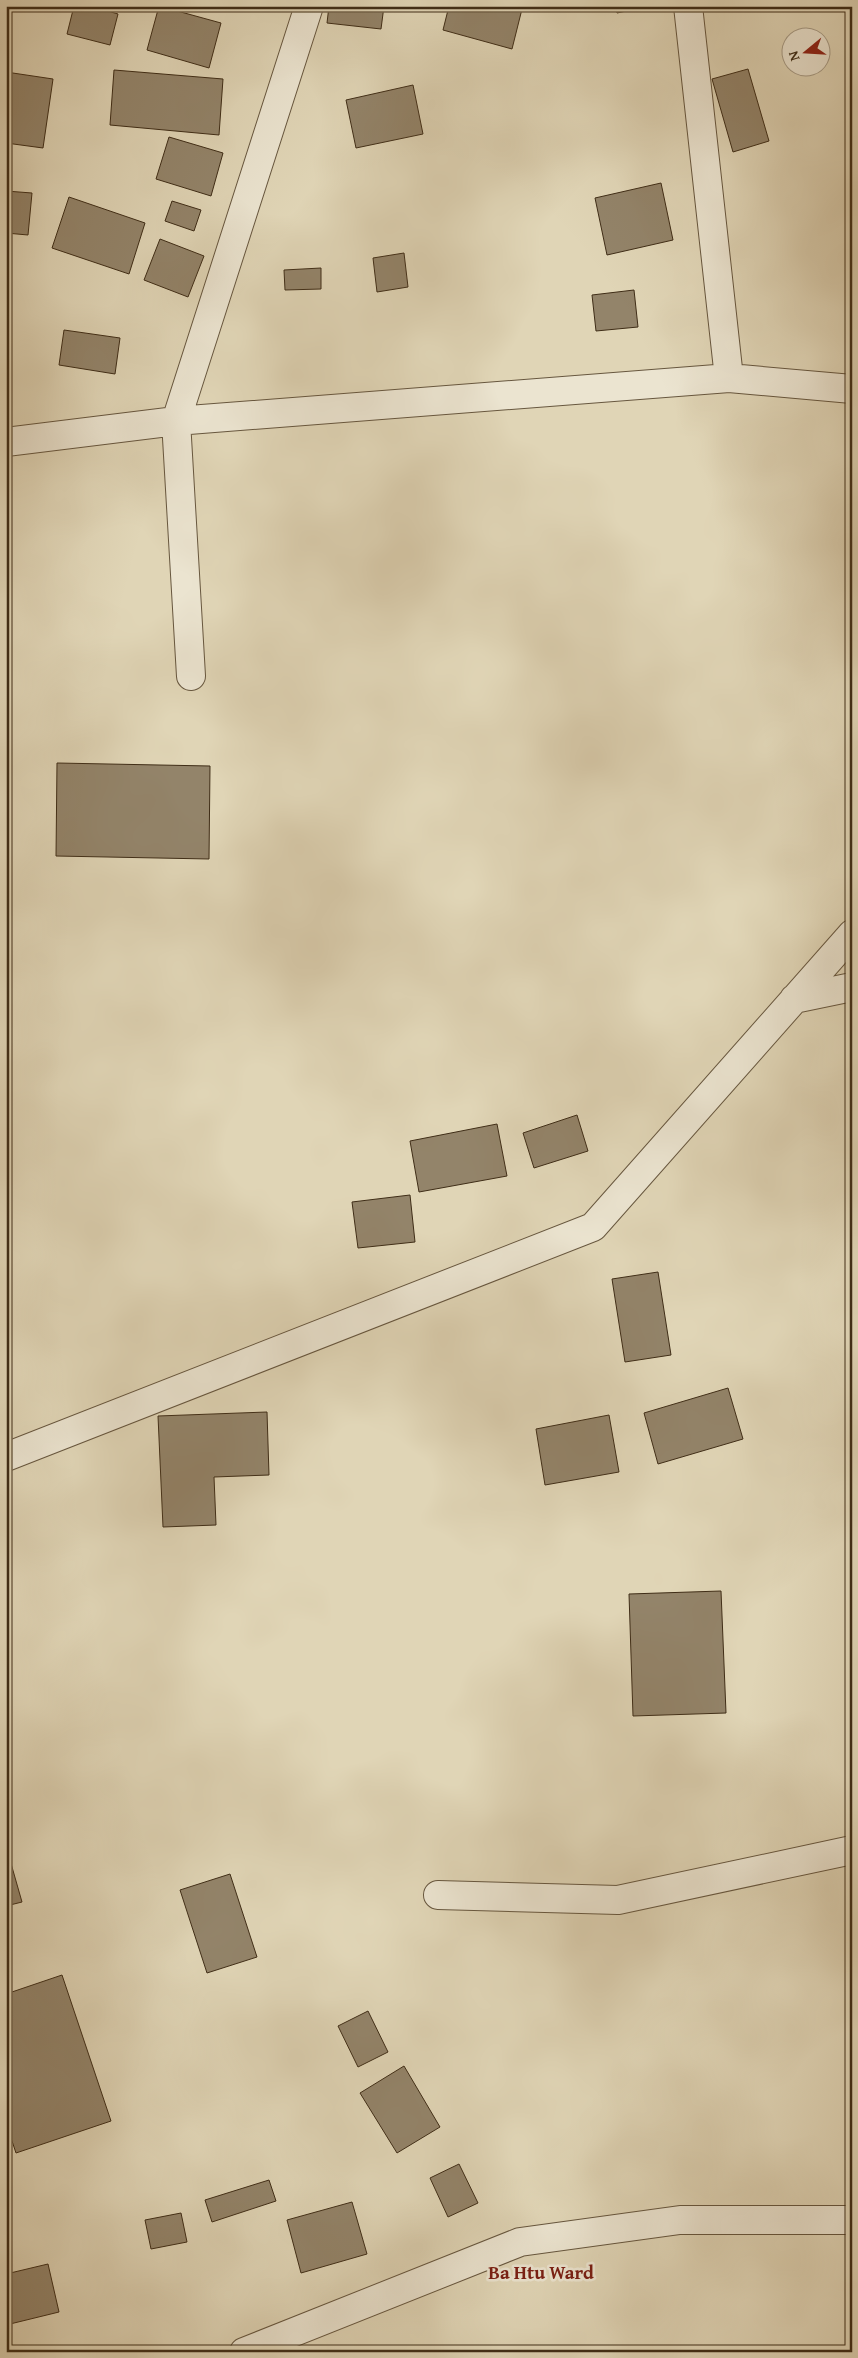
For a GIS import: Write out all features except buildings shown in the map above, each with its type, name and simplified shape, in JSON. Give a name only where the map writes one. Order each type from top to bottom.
[{"type":"street","points":[[191,676],[176,421],[309,6]]},
{"type":"street","points":[[688,6],[729,378]]},
{"type":"street","points":[[6,442],[176,421],[729,378],[852,389]]},
{"type":"street","points":[[6,1457],[593,1227],[852,934]]},
{"type":"street","points":[[794,999],[852,987]]},
{"type":"street","points":[[438,1895],[618,1900],[850,1854]]},
{"type":"street","points":[[244,2352],[520,2242],[680,2220],[852,2220]]},
{"type":"district","name":"Ba Htu Ward","points":[[541,2272]]}]
